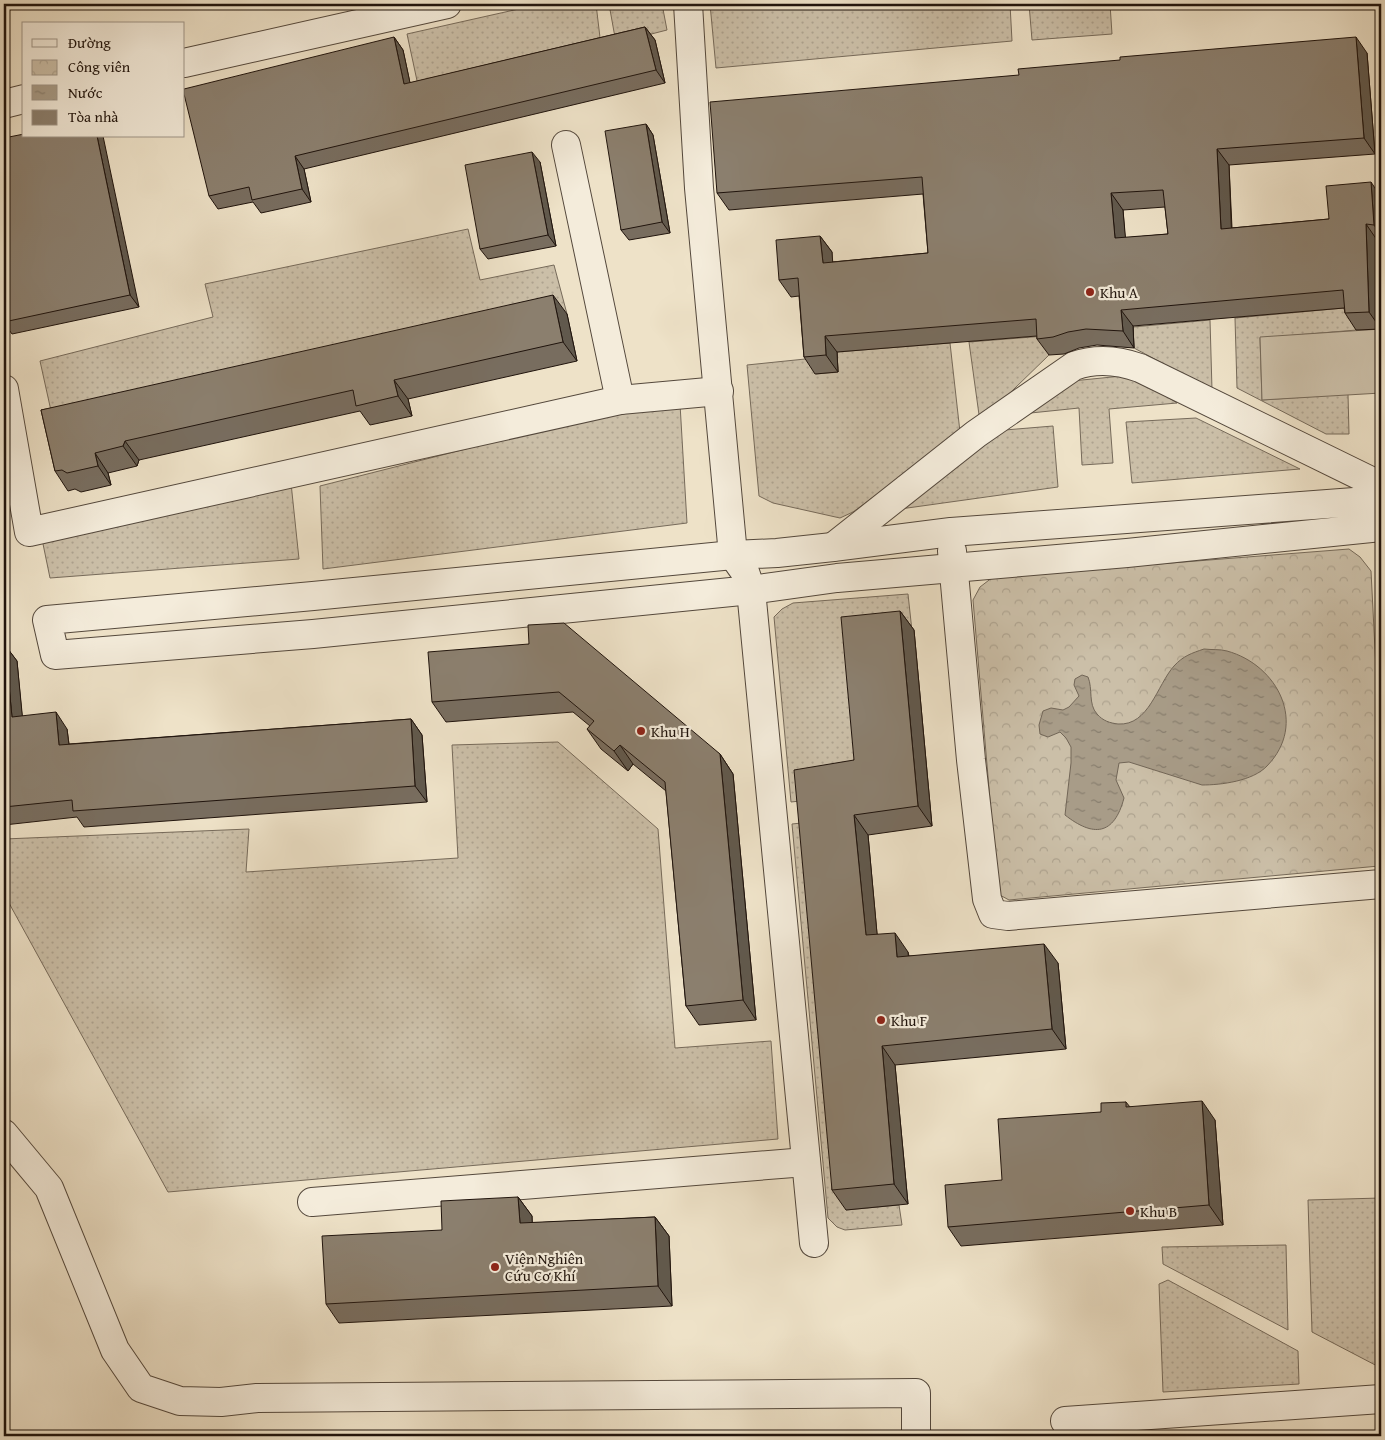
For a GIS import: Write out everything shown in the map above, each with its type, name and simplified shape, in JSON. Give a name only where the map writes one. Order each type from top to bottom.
[{"type":"street","points":[[185,63],[447,4]]},
{"type":"street","points":[[688,4],[699,188],[733,555],[745,572],[752,590],[814,1243]]},
{"type":"street","points":[[4,104],[22,100]]},
{"type":"street","points":[[566,145],[620,400]]},
{"type":"street","points":[[833,547],[976,434],[1074,366],[1091,361],[1114,361],[1140,368],[1381,486]]},
{"type":"street","points":[[4,389],[14,512],[29,532],[620,400],[718,391]]},
{"type":"street","points":[[1381,500],[951,532],[777,553],[733,555],[47,620],[56,655],[313,634],[752,590],[837,578],[1127,553],[1381,527]]},
{"type":"street","points":[[951,532],[971,760],[987,899],[993,914],[1008,916],[1381,884]]},
{"type":"street","points":[[833,547],[837,578]]},
{"type":"street","points":[[312,596],[313,634]]},
{"type":"street","points":[[4,1134],[48,1188],[115,1350],[141,1388],[180,1401],[221,1402],[257,1398],[916,1393],[916,1436]]},
{"type":"street","points":[[312,1202],[806,1162]]},
{"type":"street","points":[[1065,1421],[1381,1399]]},
{"type":"green space","points":[[541,4],[596,4],[601,46],[419,90],[407,34]]},
{"type":"green space","points":[[609,4],[662,4],[667,30],[616,43]]},
{"type":"green space","points":[[710,4],[1010,4],[1012,41],[716,68]]},
{"type":"green space","points":[[1029,4],[1110,4],[1112,34],[1032,40]]},
{"type":"green space","points":[[468,229],[480,280],[554,265],[567,314],[55,429],[40,361],[213,317],[205,284]]},
{"type":"green space","points":[[1355,307],[1357,330],[1260,338],[1262,400],[1348,394],[1349,434],[1326,434],[1237,388],[1235,318]]},
{"type":"green space","points":[[1210,320],[1212,390],[1134,348],[1133,327]]},
{"type":"green space","points":[[1381,329],[1381,393],[1262,400],[1260,337]]},
{"type":"green space","points":[[1045,336],[1049,355],[980,422],[969,342]]},
{"type":"green space","points":[[950,343],[960,432],[853,512],[840,518],[773,503],[759,496],[747,365],[815,358],[816,374],[838,372],[837,352]]},
{"type":"green space","points":[[1132,375],[1177,403],[1109,409],[1113,463],[1082,465],[1079,408],[1021,414],[1062,382]]},
{"type":"green space","points":[[680,404],[687,523],[323,569],[320,486],[572,422]]},
{"type":"green space","points":[[1196,418],[1300,469],[1132,483],[1126,422]]},
{"type":"green space","points":[[1053,426],[1058,487],[893,510],[993,431]]},
{"type":"green space","points":[[291,483],[299,559],[50,578],[42,539]]},
{"type":"green space","points":[[1349,549],[1360,557],[1371,571],[1381,767],[1381,863],[1379,866],[1009,900],[998,894],[973,600],[980,587],[993,577]]},
{"type":"green space","points":[[908,594],[912,631],[863,780],[809,800],[791,802],[774,617],[782,609],[793,603]]},
{"type":"green space","points":[[558,742],[658,829],[675,1048],[771,1041],[778,1139],[168,1192],[4,894],[4,839],[249,829],[246,872],[458,858],[452,745]]},
{"type":"green space","points":[[811,822],[846,1210],[899,1205],[902,1225],[845,1230],[837,1227],[828,1218],[792,824]]},
{"type":"green space","points":[[1381,1198],[1381,1368],[1312,1332],[1308,1200]]},
{"type":"green space","points":[[1286,1245],[1288,1330],[1163,1264],[1162,1247]]},
{"type":"green space","points":[[1168,1280],[1298,1351],[1299,1384],[1163,1392],[1159,1284]]},
{"type":"water","points":[[1204,649],[1224,650],[1245,658],[1261,669],[1273,682],[1282,698],[1286,715],[1285,732],[1279,750],[1267,766],[1245,779],[1202,785],[1129,762],[1119,763],[1116,780],[1124,798],[1120,811],[1108,826],[1101,829],[1085,827],[1065,815],[1071,747],[1060,732],[1048,737],[1040,734],[1039,725],[1043,711],[1051,708],[1063,710],[1069,707],[1079,696],[1074,685],[1075,679],[1082,675],[1088,677],[1092,706],[1099,716],[1112,723],[1129,723],[1145,712],[1168,674],[1177,663],[1188,655]]},
{"type":"building","points":[[645,27],[656,70],[295,156],[302,189],[252,200],[249,187],[209,196],[185,98],[185,89],[394,37],[404,84]]},
{"type":"building","points":[[1356,37],[1364,138],[1217,149],[1221,229],[1329,219],[1326,186],[1371,182],[1374,225],[1366,224],[1369,312],[1345,313],[1343,290],[1121,310],[1123,331],[1086,329],[1037,339],[1036,319],[825,336],[826,355],[804,357],[798,278],[779,280],[776,240],[820,236],[823,263],[928,253],[922,177],[717,193],[710,102],[1019,75],[1018,69],[1120,60],[1120,57]],"holes":[[[1163,190],[1168,234],[1115,238],[1111,193]]]},
{"type":"building","points":[[646,124],[662,222],[621,230],[605,131]]},
{"type":"building","points":[[22,134],[22,138],[97,138],[130,295],[4,322],[4,156],[7,155],[4,138]]},
{"type":"building","points":[[532,152],[548,235],[480,249],[465,165]]},
{"type":"building","points":[[553,295],[563,342],[394,380],[398,396],[356,406],[353,390],[125,441],[123,446],[95,453],[98,466],[67,473],[62,470],[55,471],[41,410]]},
{"type":"building","points":[[900,611],[918,806],[854,815],[866,935],[895,933],[897,957],[1044,944],[1052,1029],[882,1046],[894,1184],[832,1190],[794,770],[854,760],[841,617]]},
{"type":"building","points":[[564,623],[720,754],[743,1000],[686,1006],[665,782],[620,745],[614,751],[587,729],[594,721],[559,692],[432,702],[428,652],[529,644],[528,625]]},
{"type":"building","points":[[4,644],[12,717],[56,712],[59,745],[411,719],[415,786],[73,811],[72,800],[4,807]]},
{"type":"building","points":[[1202,1101],[1209,1205],[948,1227],[945,1185],[1002,1180],[998,1119],[1101,1112],[1101,1103],[1126,1102],[1126,1107]]},
{"type":"building","points":[[518,1197],[520,1223],[655,1217],[658,1286],[326,1304],[322,1236],[442,1230],[441,1201]]},
{"type":"place","name":"Khu A","points":[[1090,292]]},
{"type":"place","name":"Khu H","points":[[641,731]]},
{"type":"place","name":"Khu F","points":[[881,1020]]},
{"type":"place","name":"Khu B","points":[[1130,1211]]},
{"type":"place","name":"Viện Nghiên Cứu Cơ Khí","points":[[495,1267]]}]
